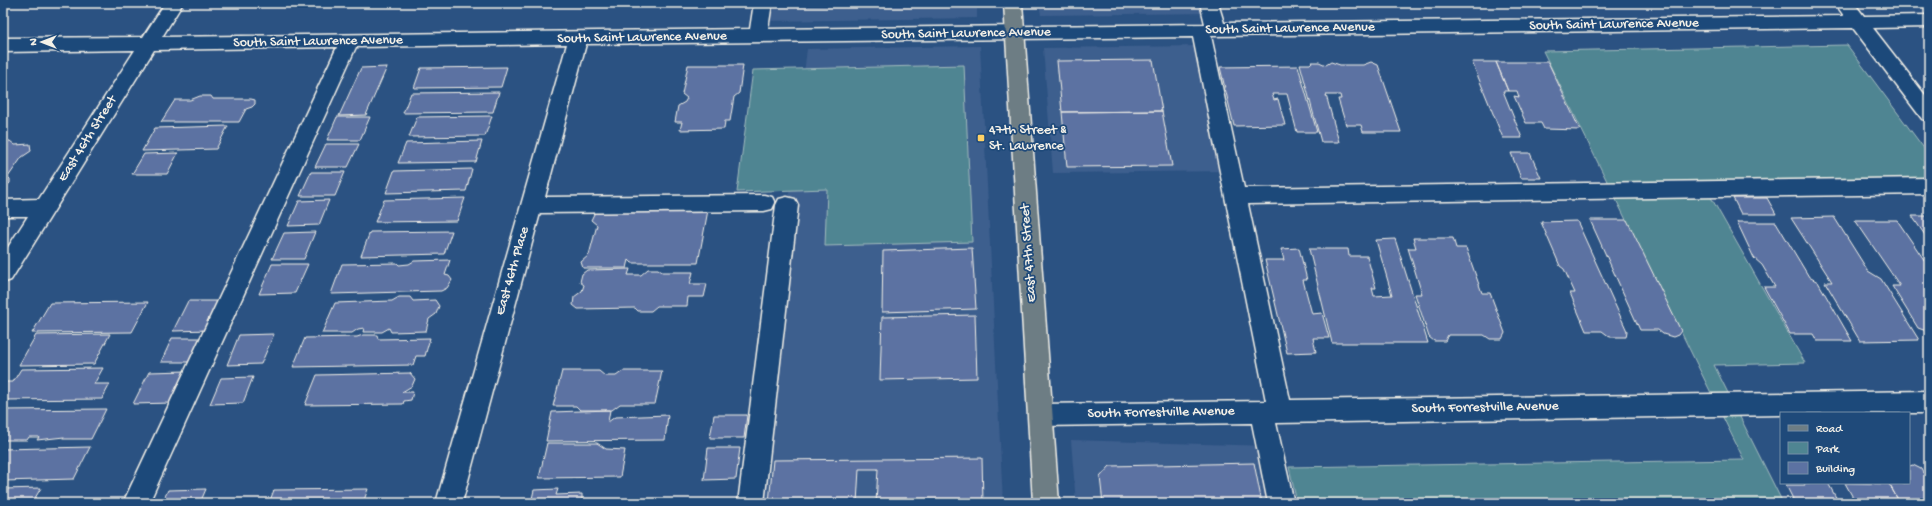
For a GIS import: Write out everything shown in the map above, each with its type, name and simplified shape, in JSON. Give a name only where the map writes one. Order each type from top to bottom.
[{"type":"main road","name":"East 47th Street","points":[[1013,3],[1046,503]]},
{"type":"street","name":"East 46th Street","points":[[3,274],[174,3]]},
{"type":"street","points":[[758,36],[763,3]]},
{"type":"street","points":[[1209,3],[1208,30],[1234,196],[1271,412],[1281,503]]},
{"type":"street","points":[[1844,3],[1929,114]]},
{"type":"street","name":"South Saint Lawrence Avenue","points":[[3,46],[1929,22]]},
{"type":"street","name":"East 46th Place","points":[[448,503],[578,38]]},
{"type":"street","points":[[136,503],[349,41]]},
{"type":"street","points":[[1234,196],[1929,186]]},
{"type":"street","points":[[531,205],[776,204],[751,503]]},
{"type":"street","points":[[3,208],[45,207]]},
{"type":"street","name":"South Forrestville Avenue","points":[[1040,415],[1929,402]]},
{"type":"shaded area","points":[[763,3],[977,3],[977,18],[760,21]]},
{"type":"shaded area","points":[[1039,3],[1209,3],[1212,13],[1041,15]]},
{"type":"shaded area","points":[[980,46],[1003,503],[751,503],[807,49]]},
{"type":"shaded area","points":[[1203,46],[1229,171],[1053,173],[1043,48]]},
{"type":"shaded area","points":[[1071,440],[1269,446],[1281,503],[1076,503]]},
{"type":"green space","points":[[771,3],[967,3],[770,6]]},
{"type":"green space","points":[[1847,45],[1929,155],[1929,180],[1704,185],[1805,363],[1714,365],[1783,503],[1297,503],[1289,467],[1744,460],[1543,51]]},
{"type":"green space","points":[[964,65],[972,242],[825,246],[827,189],[737,192],[753,70]]},
{"type":"building","points":[[54,3],[129,3],[53,4]]},
{"type":"building","points":[[1153,60],[1162,111],[1062,112],[1057,61]]},
{"type":"building","points":[[1312,62],[1319,62],[1326,65],[1331,62],[1340,65],[1363,65],[1371,62],[1378,65],[1401,132],[1363,132],[1361,125],[1346,125],[1338,99],[1341,99],[1340,95],[1326,95],[1339,142],[1321,142],[1300,64],[1310,64]]},
{"type":"building","points":[[1472,62],[1496,62],[1508,91],[1503,91],[1522,138],[1503,138]]},
{"type":"building","points":[[1496,62],[1548,62],[1580,130],[1544,129],[1541,123],[1526,123],[1514,96],[1519,97],[1517,91],[1508,91]]},
{"type":"building","points":[[688,65],[743,65],[739,93],[734,97],[730,121],[725,121],[724,129],[680,130],[682,122],[675,122],[678,106],[685,102],[687,98],[682,94]]},
{"type":"building","points":[[1298,66],[1317,132],[1297,132],[1287,94],[1272,94],[1274,100],[1278,99],[1285,125],[1234,126],[1220,67]]},
{"type":"building","points":[[387,67],[366,115],[339,116],[361,68]]},
{"type":"building","points":[[507,67],[501,87],[414,88],[421,68]]},
{"type":"building","points":[[499,92],[493,112],[403,113],[411,93]]},
{"type":"building","points":[[200,96],[211,96],[213,99],[251,99],[255,100],[255,104],[246,109],[239,122],[161,122],[175,100],[190,100]]},
{"type":"building","points":[[1162,111],[1172,166],[1067,167],[1062,112]]},
{"type":"building","points":[[492,116],[485,136],[409,137],[417,117]]},
{"type":"building","points":[[337,117],[370,117],[360,140],[327,140]]},
{"type":"building","points":[[228,126],[216,149],[142,151],[155,128]]},
{"type":"building","points":[[3,141],[10,141],[15,145],[30,144],[31,151],[22,157],[8,177],[10,179],[10,183],[3,189]]},
{"type":"building","points":[[482,141],[476,162],[398,163],[406,143]]},
{"type":"building","points":[[326,144],[359,144],[348,167],[315,167]]},
{"type":"building","points":[[178,153],[167,174],[132,174],[144,154]]},
{"type":"building","points":[[1511,153],[1530,153],[1541,178],[1521,178]]},
{"type":"building","points":[[472,169],[466,191],[386,193],[394,171]]},
{"type":"building","points":[[311,172],[345,172],[335,196],[300,196]]},
{"type":"building","points":[[465,198],[457,221],[375,222],[384,200]]},
{"type":"building","points":[[1733,198],[1767,198],[1776,214],[1741,214]]},
{"type":"building","points":[[329,200],[319,225],[288,226],[299,201]]},
{"type":"building","points":[[708,210],[698,263],[632,263],[629,260],[627,268],[583,268],[581,262],[589,255],[597,225],[591,220],[595,212]]},
{"type":"building","points":[[1912,216],[1929,216],[1929,241]]},
{"type":"building","points":[[1834,217],[1868,271],[1881,279],[1919,340],[1860,341],[1825,282],[1832,282],[1791,218]]},
{"type":"building","points":[[1590,220],[1627,220],[1681,331],[1678,335],[1673,337],[1663,334],[1658,330],[1640,330]]},
{"type":"building","points":[[1855,220],[1897,220],[1929,267],[1929,332],[1918,328],[1892,286],[1900,286]]},
{"type":"building","points":[[1577,221],[1627,331],[1626,337],[1610,337],[1602,331],[1586,331],[1570,293],[1575,293],[1564,269],[1560,266],[1541,222]]},
{"type":"building","points":[[1737,222],[1776,222],[1809,277],[1818,282],[1852,341],[1817,341],[1813,334],[1790,334],[1764,287],[1775,287],[1762,265],[1754,258]]},
{"type":"building","points":[[452,231],[444,254],[361,256],[370,232]]},
{"type":"building","points":[[315,232],[304,259],[272,259],[284,233]]},
{"type":"building","points":[[1413,238],[1453,238],[1456,248],[1466,248],[1482,293],[1490,293],[1505,333],[1502,339],[1490,339],[1484,335],[1448,335],[1445,341],[1434,341],[1429,337],[1415,294],[1422,294],[1408,248],[1416,248]]},
{"type":"building","points":[[1395,239],[1428,343],[1332,343],[1309,249],[1348,249],[1349,256],[1367,256],[1376,288],[1372,288],[1374,296],[1392,295],[1376,240]]},
{"type":"building","points":[[972,248],[976,309],[882,312],[883,251]]},
{"type":"building","points":[[1299,248],[1307,280],[1303,280],[1312,314],[1322,313],[1329,338],[1313,338],[1316,352],[1287,353],[1265,260],[1284,260],[1281,249]]},
{"type":"building","points":[[450,260],[445,275],[449,276],[452,280],[447,288],[441,291],[331,294],[342,264],[397,263],[399,265],[409,264],[414,261]]},
{"type":"building","points":[[272,264],[308,264],[295,293],[259,294]]},
{"type":"building","points":[[630,269],[628,275],[641,275],[648,269],[658,269],[662,272],[693,272],[690,284],[707,284],[704,297],[688,297],[687,306],[657,306],[651,311],[638,311],[635,308],[578,309],[573,305],[574,297],[582,291],[584,285],[580,282],[582,274],[587,270]]},
{"type":"building","points":[[399,297],[410,297],[413,301],[435,300],[439,306],[436,314],[429,319],[426,331],[391,332],[389,328],[382,332],[363,332],[364,328],[358,329],[352,333],[322,333],[335,303],[392,301]]},
{"type":"building","points":[[188,301],[224,301],[210,330],[173,331]]},
{"type":"building","points":[[148,302],[132,332],[32,333],[50,303]]},
{"type":"building","points":[[975,315],[977,378],[880,380],[882,317]]},
{"type":"building","points":[[110,334],[94,364],[19,365],[36,335]]},
{"type":"building","points":[[274,334],[261,364],[227,365],[239,335]]},
{"type":"building","points":[[363,335],[377,335],[378,339],[430,338],[425,356],[416,356],[413,365],[293,367],[305,338],[357,337]]},
{"type":"building","points":[[172,338],[201,338],[190,362],[161,362]]},
{"type":"building","points":[[103,368],[94,384],[110,384],[102,399],[3,400],[3,382],[13,382],[21,369]]},
{"type":"building","points":[[187,371],[171,403],[133,404],[149,372]]},
{"type":"building","points":[[562,371],[599,371],[605,376],[616,376],[623,371],[662,371],[655,404],[620,404],[612,410],[580,410],[576,406],[553,406]]},
{"type":"building","points":[[410,373],[415,379],[412,386],[402,392],[413,392],[411,400],[404,401],[403,404],[305,405],[317,375]]},
{"type":"building","points":[[253,377],[243,403],[210,404],[221,378]]},
{"type":"building","points":[[106,409],[91,439],[63,439],[64,437],[37,440],[39,437],[29,437],[27,440],[3,440],[3,410]]},
{"type":"building","points":[[610,410],[608,422],[615,417],[668,415],[665,440],[546,441],[552,412]]},
{"type":"building","points":[[714,415],[747,415],[744,438],[710,438]]},
{"type":"building","points":[[547,443],[597,443],[606,449],[625,450],[620,477],[539,478]]},
{"type":"building","points":[[90,447],[74,479],[3,481],[3,449]]},
{"type":"building","points":[[708,448],[740,448],[736,479],[704,480]]},
{"type":"building","points":[[982,458],[983,503],[876,503],[878,469],[859,469],[857,503],[769,503],[773,460]]},
{"type":"building","points":[[1254,463],[1262,503],[1103,503],[1100,477],[1110,466]]},
{"type":"building","points":[[1913,465],[1921,469],[1923,473],[1929,473],[1929,503],[1900,503],[1889,484],[1910,484],[1910,466]]},
{"type":"building","points":[[1829,484],[1839,503],[1795,503],[1786,485]]},
{"type":"building","points":[[1846,484],[1889,484],[1900,503],[1856,503]]},
{"type":"building","points":[[41,488],[32,503],[3,503],[3,489]]},
{"type":"building","points":[[206,489],[200,503],[162,503],[168,490]]},
{"type":"building","points":[[368,489],[363,503],[269,503],[274,490]]},
{"type":"building","points":[[558,489],[556,495],[582,494],[582,501],[637,499],[637,503],[531,503],[534,490]]},
{"type":"place","name":"47th Street & St. Lawrence","points":[[981,138]]}]
